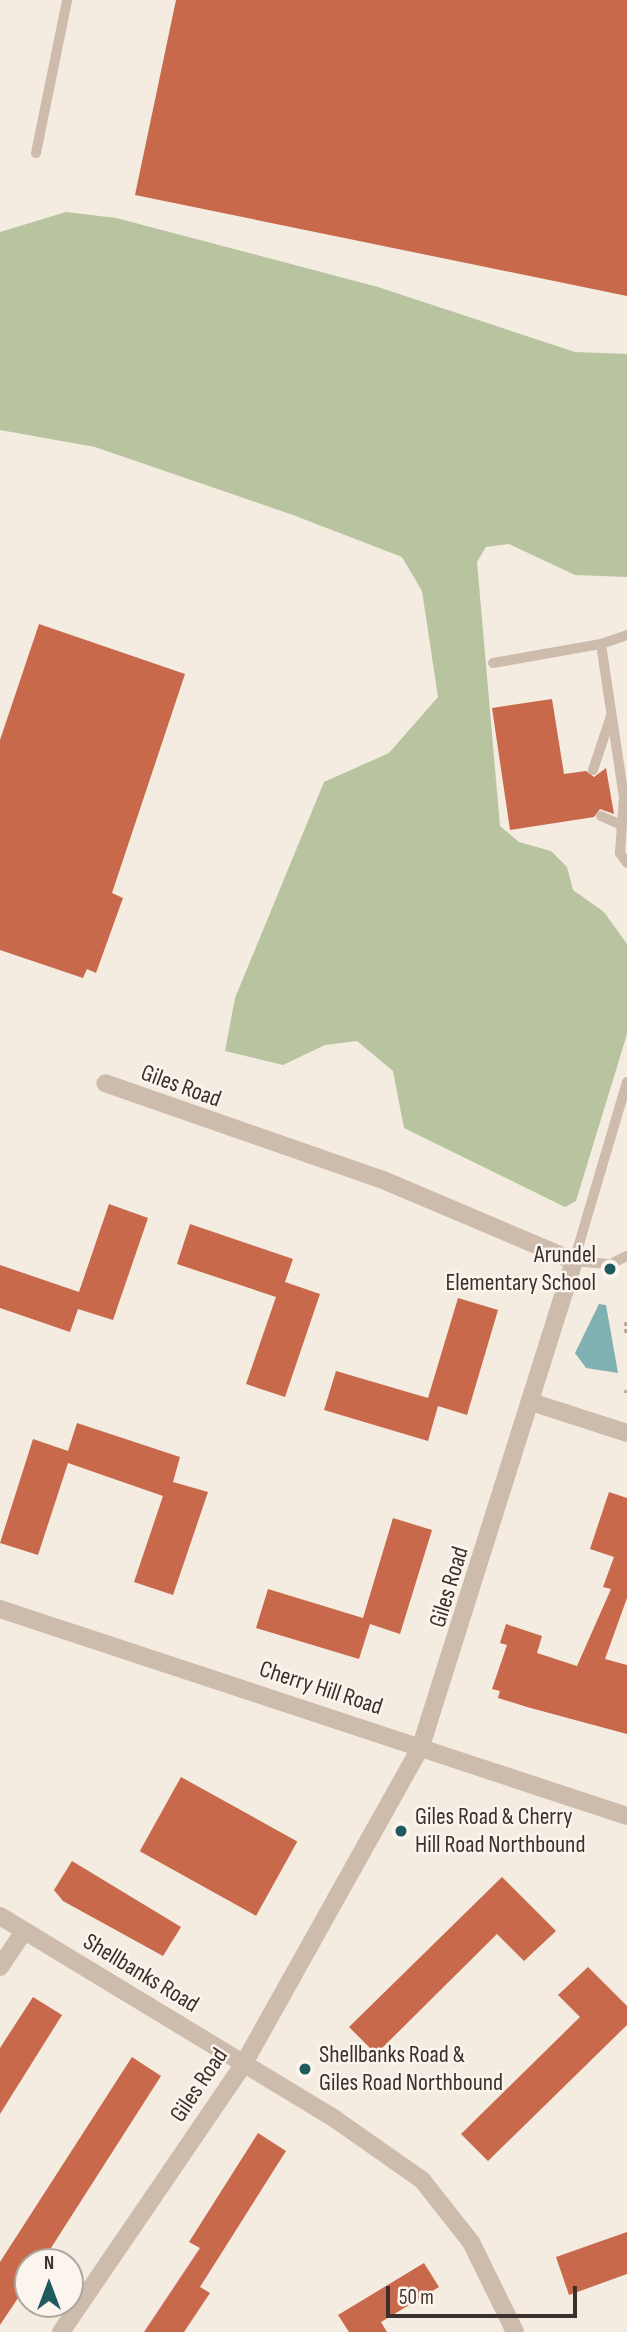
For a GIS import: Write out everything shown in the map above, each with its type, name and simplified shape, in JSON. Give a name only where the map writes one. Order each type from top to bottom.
[{"type":"street","name":"Giles Road","points":[[61,2332],[243,2065],[421,1746],[574,1261],[383,1180],[105,1083]]},
{"type":"street","points":[[531,1402],[627,1433]]},
{"type":"street","name":"Cherry Hill Road","points":[[0,1609],[627,1816]]},
{"type":"street","name":"Shellbanks Road","points":[[0,1916],[378,2146],[422,2180],[471,2242],[515,2332]]},
{"type":"street","points":[[0,1967],[24,1931]]},
{"type":"lane","points":[[36,153],[67,0]]},
{"type":"lane","points":[[493,663],[601,644],[627,635]]},
{"type":"lane","points":[[601,644],[624,797],[620,853],[627,863]]},
{"type":"lane","points":[[593,770],[611,715]]},
{"type":"lane","points":[[601,816],[621,825]]},
{"type":"lane","points":[[627,1082],[574,1261],[611,1264],[627,1256]]},
{"type":"path","points":[[627,1322],[627,1335]]},
{"type":"green space","points":[[66,212],[116,218],[378,287],[575,352],[627,354],[627,577],[575,575],[509,544],[486,547],[477,562],[500,826],[519,842],[551,851],[567,867],[573,890],[604,912],[627,944],[627,1034],[576,1201],[565,1207],[404,1128],[393,1071],[357,1041],[325,1045],[283,1065],[225,1051],[235,998],[324,782],[389,753],[438,697],[422,591],[402,557],[293,515],[95,447],[0,430],[0,232]]},
{"type":"water","points":[[599,1304],[606,1305],[618,1373],[586,1368],[575,1353]]},
{"type":"building","points":[[176,0],[627,0],[627,296],[135,195]]},
{"type":"building","points":[[39,624],[185,674],[112,893],[123,898],[96,973],[87,969],[83,978],[0,950],[0,740]]},
{"type":"building","points":[[552,699],[564,774],[586,771],[594,777],[606,768],[614,814],[600,809],[594,817],[510,830],[492,708]]},
{"type":"building","points":[[109,1204],[148,1218],[113,1320],[78,1309],[70,1332],[0,1308],[0,1265],[79,1292]]},
{"type":"building","points":[[190,1224],[293,1259],[285,1282],[320,1294],[285,1397],[246,1384],[276,1297],[177,1264]]},
{"type":"building","points":[[458,1298],[498,1310],[467,1415],[438,1406],[428,1441],[324,1410],[336,1371],[428,1398]]},
{"type":"building","points":[[77,1423],[180,1457],[173,1482],[208,1492],[173,1595],[134,1582],[163,1496],[68,1463],[38,1555],[0,1543],[33,1439],[68,1451]]},
{"type":"building","points":[[609,1492],[627,1498],[627,1598],[605,1659],[627,1665],[627,1734],[498,1698],[500,1691],[492,1689],[507,1645],[500,1643],[506,1624],[542,1636],[537,1653],[577,1666],[611,1589],[603,1587],[614,1557],[590,1549]]},
{"type":"building","points":[[393,1518],[432,1530],[400,1634],[370,1624],[359,1659],[256,1628],[268,1589],[363,1618]]},
{"type":"building","points":[[181,1777],[297,1841],[256,1916],[140,1851]]},
{"type":"building","points":[[72,1861],[181,1927],[163,1956],[63,1901],[54,1890]]},
{"type":"building","points":[[502,1877],[556,1931],[524,1961],[497,1934],[376,2054],[349,2027]]},
{"type":"building","points":[[588,1967],[627,2006],[627,2025],[488,2161],[461,2134],[580,2017],[558,1995]]},
{"type":"building","points":[[33,1997],[62,2015],[0,2114],[0,2048]]},
{"type":"building","points":[[132,2057],[161,2076],[51,2248],[14,2248],[14,2304],[0,2325],[0,2262]]},
{"type":"building","points":[[258,2133],[286,2151],[200,2287],[210,2293],[184,2332],[144,2332],[200,2248],[189,2242]]},
{"type":"building","points":[[627,2232],[627,2274],[569,2295],[556,2257]]},
{"type":"building","points":[[424,2263],[439,2287],[381,2322],[387,2332],[349,2332],[338,2315]]},
{"type":"place","name":"Arundel Elementary School","points":[[610,1269]]},
{"type":"place","name":"Giles Road & Cherry Hill Road Northbound","points":[[401,1831]]},
{"type":"place","name":"Shellbanks Road & Giles Road Northbound","points":[[305,2069]]}]
